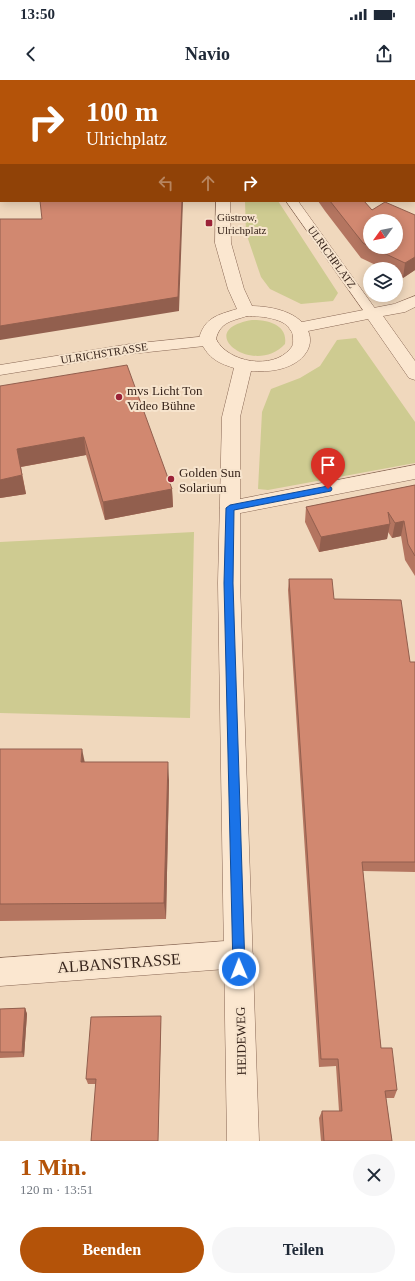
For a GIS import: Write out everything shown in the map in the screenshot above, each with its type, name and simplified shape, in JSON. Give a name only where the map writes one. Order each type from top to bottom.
[{"type":"street","points":[[223,202],[223,243],[236,289],[246,311]]},
{"type":"street","points":[[298,328],[373,314],[399,308],[415,301]]},
{"type":"street","points":[[258,310],[282,316],[298,328],[302,336],[302,345],[296,354],[287,360],[274,365],[259,367],[243,366],[230,362],[219,357],[211,349],[208,341],[208,332],[217,321],[233,313],[246,311],[258,310]]},
{"type":"street","name":"ULRICHPLATZ","points":[[373,314],[415,374]]},
{"type":"street","name":"ULRICHSTRASSE","points":[[0,370],[147,346],[208,341]]},
{"type":"street","name":"HEIDEWEG","points":[[243,366],[231,417],[229,583],[243,1141]]},
{"type":"street","points":[[230,508],[415,472]]},
{"type":"street","name":"ALBANSTRASSE","points":[[0,972],[239,954]]},
{"type":"lane","name":"ULRICHPLATZ","points":[[293,202],[373,314]]},
{"type":"shaded area","points":[[245,202],[279,202],[338,293],[333,301],[301,304],[270,289],[261,277],[246,233]]},
{"type":"shaded area","points":[[252,320],[275,324],[283,332],[285,344],[272,353],[258,356],[245,354],[234,348],[227,341],[227,333],[235,325]]},
{"type":"shaded area","points":[[356,338],[415,422],[415,463],[268,490],[258,489],[262,412],[271,389],[300,378],[320,366],[337,340]]},
{"type":"shaded area","points":[[194,532],[190,718],[0,713],[0,542]]},
{"type":"building","points":[[40,202],[182,202],[178,297],[0,326],[0,219],[42,219]]},
{"type":"building","points":[[331,202],[365,202],[372,210],[385,202],[415,215],[415,257],[405,263],[386,254],[403,254],[403,214],[363,214],[363,243]]},
{"type":"building","points":[[127,365],[172,489],[103,502],[84,437],[17,449],[22,475],[0,480],[0,386]]},
{"type":"building","points":[[415,485],[415,556],[408,544],[404,521],[395,523],[388,512],[390,524],[321,537],[306,507]]},
{"type":"building","points":[[289,579],[332,579],[334,599],[401,600],[410,662],[415,662],[415,862],[362,862],[381,1048],[392,1048],[397,1090],[385,1091],[392,1141],[324,1141],[322,1111],[342,1111],[338,1059],[321,1059]]},
{"type":"building","points":[[0,749],[82,749],[81,762],[168,762],[164,903],[0,904]]},
{"type":"building","points":[[25,1008],[22,1052],[0,1052],[0,1009]]},
{"type":"building","points":[[161,1016],[158,1141],[91,1141],[96,1079],[86,1079],[91,1017]]},
{"type":"place","name":"Güstrow, Ulrichplatz","points":[[209,223]]},
{"type":"place","name":"mvs Licht Ton Video Bühne","points":[[119,397]]},
{"type":"place","name":"Golden Sun Solarium","points":[[171,479]]},
{"type":"route","points":[[239,969],[229,583],[230,508],[328,489]]}]
